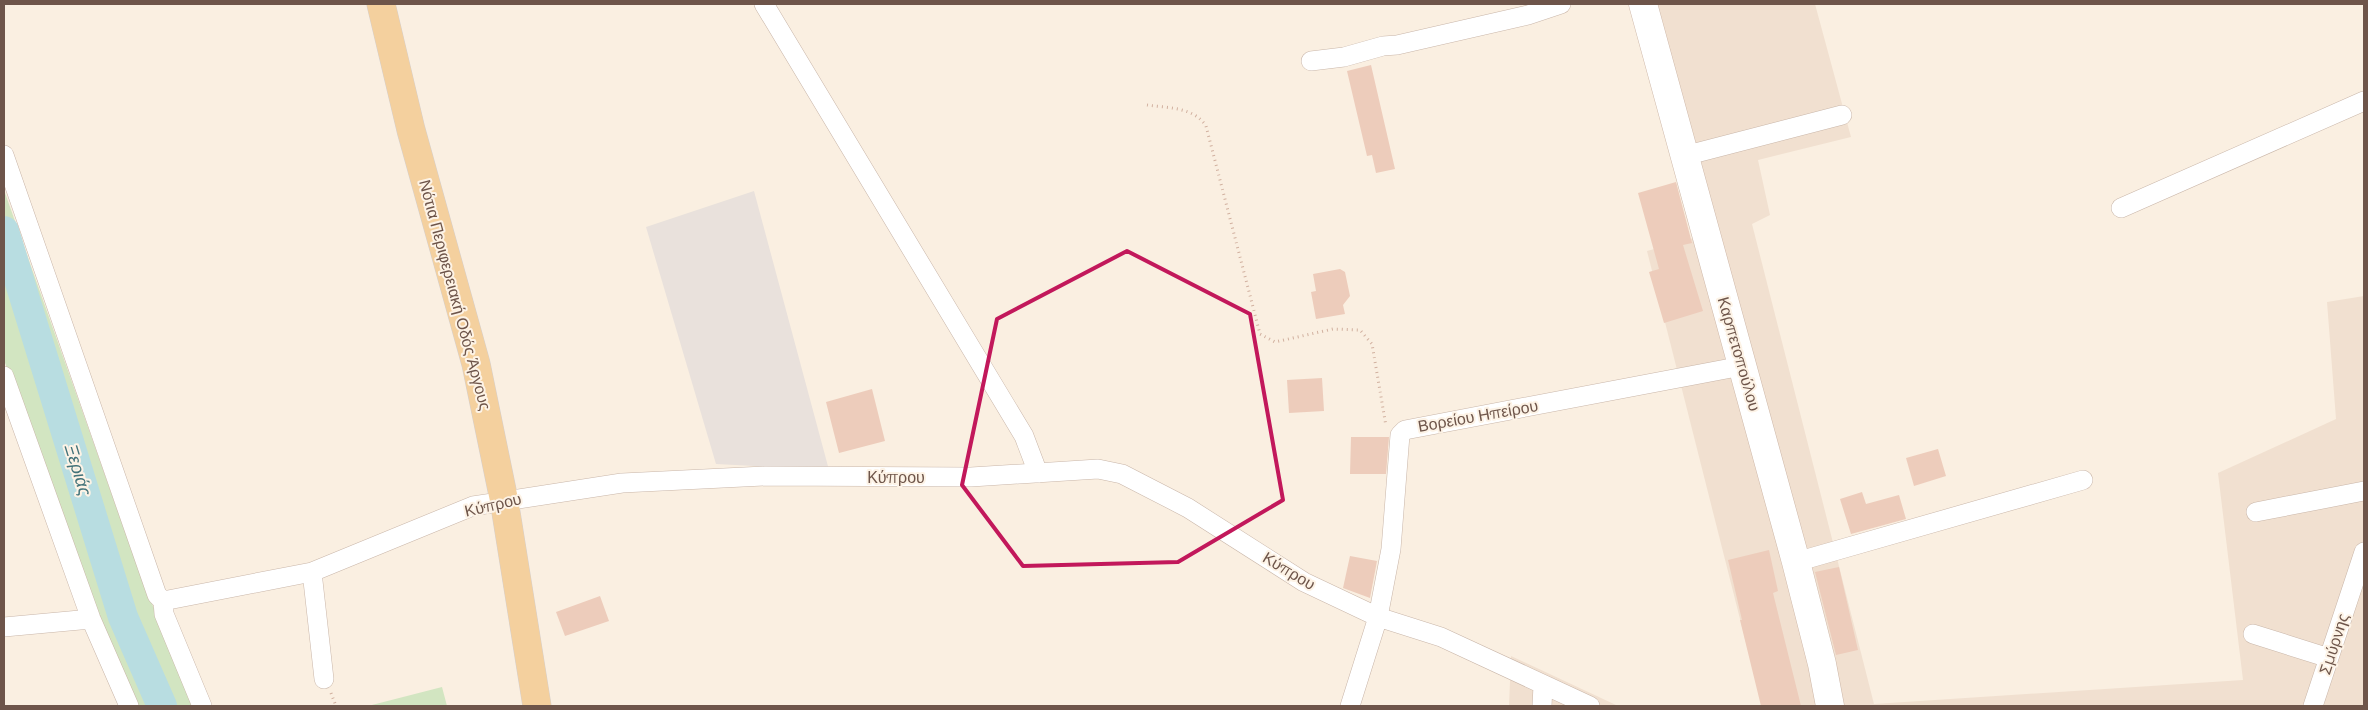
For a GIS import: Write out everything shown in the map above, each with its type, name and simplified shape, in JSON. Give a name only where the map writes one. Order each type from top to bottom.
[{"type":"main road","name":"Νότια Περιφερειακή Οδός Άργους","points":[[380,4],[411,130],[476,364],[504,500],[537,706]]},
{"type":"main road","name":"Καρπετοπούλου","points":[[1643,4],[1796,562],[1822,664],[1830,706]]},
{"type":"street","points":[[764,4],[1024,436],[1038,473]]},
{"type":"street","points":[[1311,61],[1344,57],[1383,46],[1397,45],[1528,15],[1560,4]]},
{"type":"street","points":[[2121,208],[2364,101]]},
{"type":"street","points":[[1684,156],[1842,115]]},
{"type":"street","points":[[4,155],[157,595],[163,601],[164,614],[202,706]]},
{"type":"street","name":"Βορείου Ηπείρου","points":[[1350,706],[1378,617],[1391,549],[1400,435],[1405,430],[1742,366]]},
{"type":"street","points":[[4,376],[91,619],[129,706]]},
{"type":"street","name":"Κύπρου","points":[[163,601],[312,572],[473,506],[504,500],[642,482],[765,476],[971,477],[1098,469],[1122,474],[1188,508],[1304,582],[1378,617],[1441,638],[1590,706]]},
{"type":"street","points":[[1796,562],[2083,480]]},
{"type":"street","points":[[2256,512],[2364,491]]},
{"type":"street","name":"Σμύρνης","points":[[2313,706],[2364,552]]},
{"type":"street","points":[[312,572],[324,679]]},
{"type":"street","points":[[4,627],[91,619]]},
{"type":"street","points":[[2253,634],[2329,658]]},
{"type":"street","points":[[1542,706],[1543,685]]},
{"type":"path","points":[[1147,105],[1190,112],[1202,120],[1206,126],[1260,334],[1275,342],[1333,329],[1360,330],[1372,344],[1386,426]]},
{"type":"highlighted area","points":[[1127,251],[1250,314],[1283,500],[1178,562],[1023,566],[962,485],[997,319]]},
{"type":"shaded area","points":[[1633,4],[1815,4],[1851,137],[1758,160],[1770,215],[1752,224],[1874,704],[2243,680],[2218,473],[2336,419],[2327,302],[2364,296],[2364,706],[1762,706],[1647,251],[1694,238]]},
{"type":"shaded area","points":[[754,191],[829,470],[716,464],[646,227]]},
{"type":"shaded area","points":[[1511,656],[1616,705],[1622,706],[1509,706]]},
{"type":"green space","points":[[4,190],[141,577],[174,657],[197,706],[135,706],[74,556],[4,360]]},
{"type":"green space","points":[[442,687],[447,706],[368,706]]},
{"type":"building","points":[[1371,65],[1395,169],[1376,173],[1372,155],[1367,156],[1347,71]]},
{"type":"building","points":[[1676,182],[1692,243],[1683,245],[1703,311],[1664,323],[1649,272],[1659,269],[1638,193]]},
{"type":"building","points":[[1340,269],[1345,272],[1350,296],[1343,305],[1345,314],[1316,319],[1311,292],[1316,291],[1313,274]]},
{"type":"building","points":[[1322,378],[1324,411],[1289,413],[1287,380]]},
{"type":"building","points":[[872,389],[885,441],[839,453],[826,402]]},
{"type":"building","points":[[1351,437],[1389,437],[1386,474],[1350,474]]},
{"type":"building","points":[[1938,449],[1946,476],[1914,486],[1906,458]]},
{"type":"building","points":[[1862,492],[1866,504],[1899,495],[1906,519],[1851,534],[1840,499]]},
{"type":"building","points":[[1769,550],[1778,591],[1773,593],[1801,706],[1761,706],[1740,620],[1742,620],[1728,560]]},
{"type":"building","points":[[1350,556],[1377,561],[1370,598],[1343,588]]},
{"type":"building","points":[[1839,567],[1858,650],[1836,655],[1815,572]]},
{"type":"building","points":[[600,596],[609,621],[565,636],[556,612]]},
{"type":"waterway","name":"Ξεριάς","points":[[4,231],[123,617],[162,706]]}]
